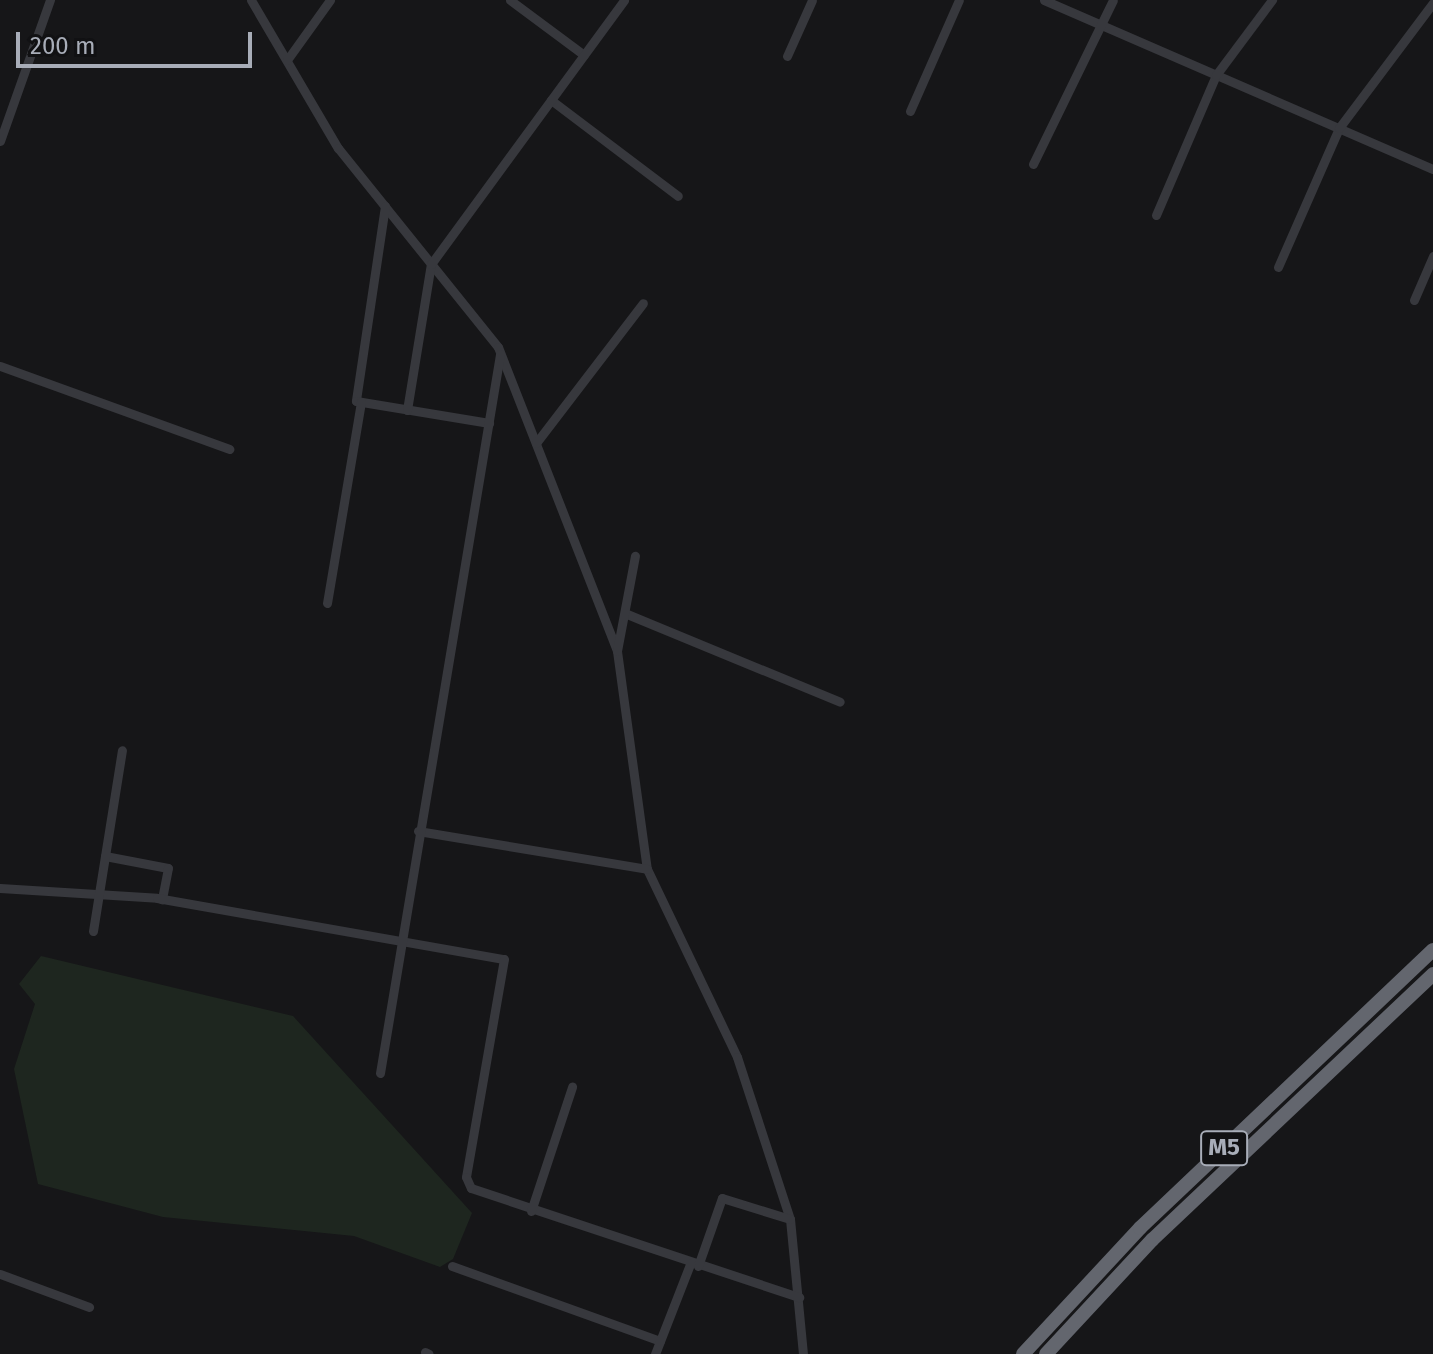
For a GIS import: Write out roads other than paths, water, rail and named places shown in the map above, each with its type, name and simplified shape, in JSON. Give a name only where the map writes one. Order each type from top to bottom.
[{"type":"highway","name":"M5","points":[[1023,1354],[1140,1228],[1433,950]]},
{"type":"highway","name":"M5","points":[[1046,1354],[1173,1220],[1433,974]]},
{"type":"street","points":[[0,141],[50,0]]},
{"type":"street","points":[[251,0],[338,148],[501,354],[617,651],[647,869],[737,1057],[790,1219],[803,1354]]},
{"type":"street","points":[[287,60],[330,0]]},
{"type":"street","points":[[510,0],[584,55]]},
{"type":"street","points":[[407,410],[431,264],[624,0]]},
{"type":"street","points":[[787,56],[812,0]]},
{"type":"street","points":[[910,111],[959,0]]},
{"type":"street","points":[[1044,0],[1433,169]]},
{"type":"street","points":[[1033,164],[1096,23],[1113,0]]},
{"type":"street","points":[[1156,215],[1216,75],[1272,0]]},
{"type":"street","points":[[1278,267],[1339,128],[1433,3]]},
{"type":"street","points":[[551,100],[678,196]]},
{"type":"street","points":[[327,603],[361,402],[385,206]]},
{"type":"street","points":[[1414,300],[1433,256]]},
{"type":"street","points":[[536,443],[643,303]]},
{"type":"street","points":[[380,1073],[418,831],[501,354]]},
{"type":"street","points":[[0,366],[229,449]]},
{"type":"street","points":[[361,402],[489,423]]},
{"type":"street","points":[[617,651],[627,614],[635,556]]},
{"type":"street","points":[[627,614],[840,702]]},
{"type":"street","points":[[93,931],[122,750]]},
{"type":"street","points":[[418,831],[647,869]]},
{"type":"street","points":[[105,856],[168,868],[162,899]]},
{"type":"street","points":[[0,888],[162,899],[504,959],[466,1177],[476,1193],[799,1297]]},
{"type":"street","points":[[531,1211],[572,1087]]},
{"type":"street","points":[[655,1354],[722,1198],[790,1219]]},
{"type":"street","points":[[452,1266],[660,1341]]},
{"type":"street","points":[[0,1274],[89,1307]]}]
